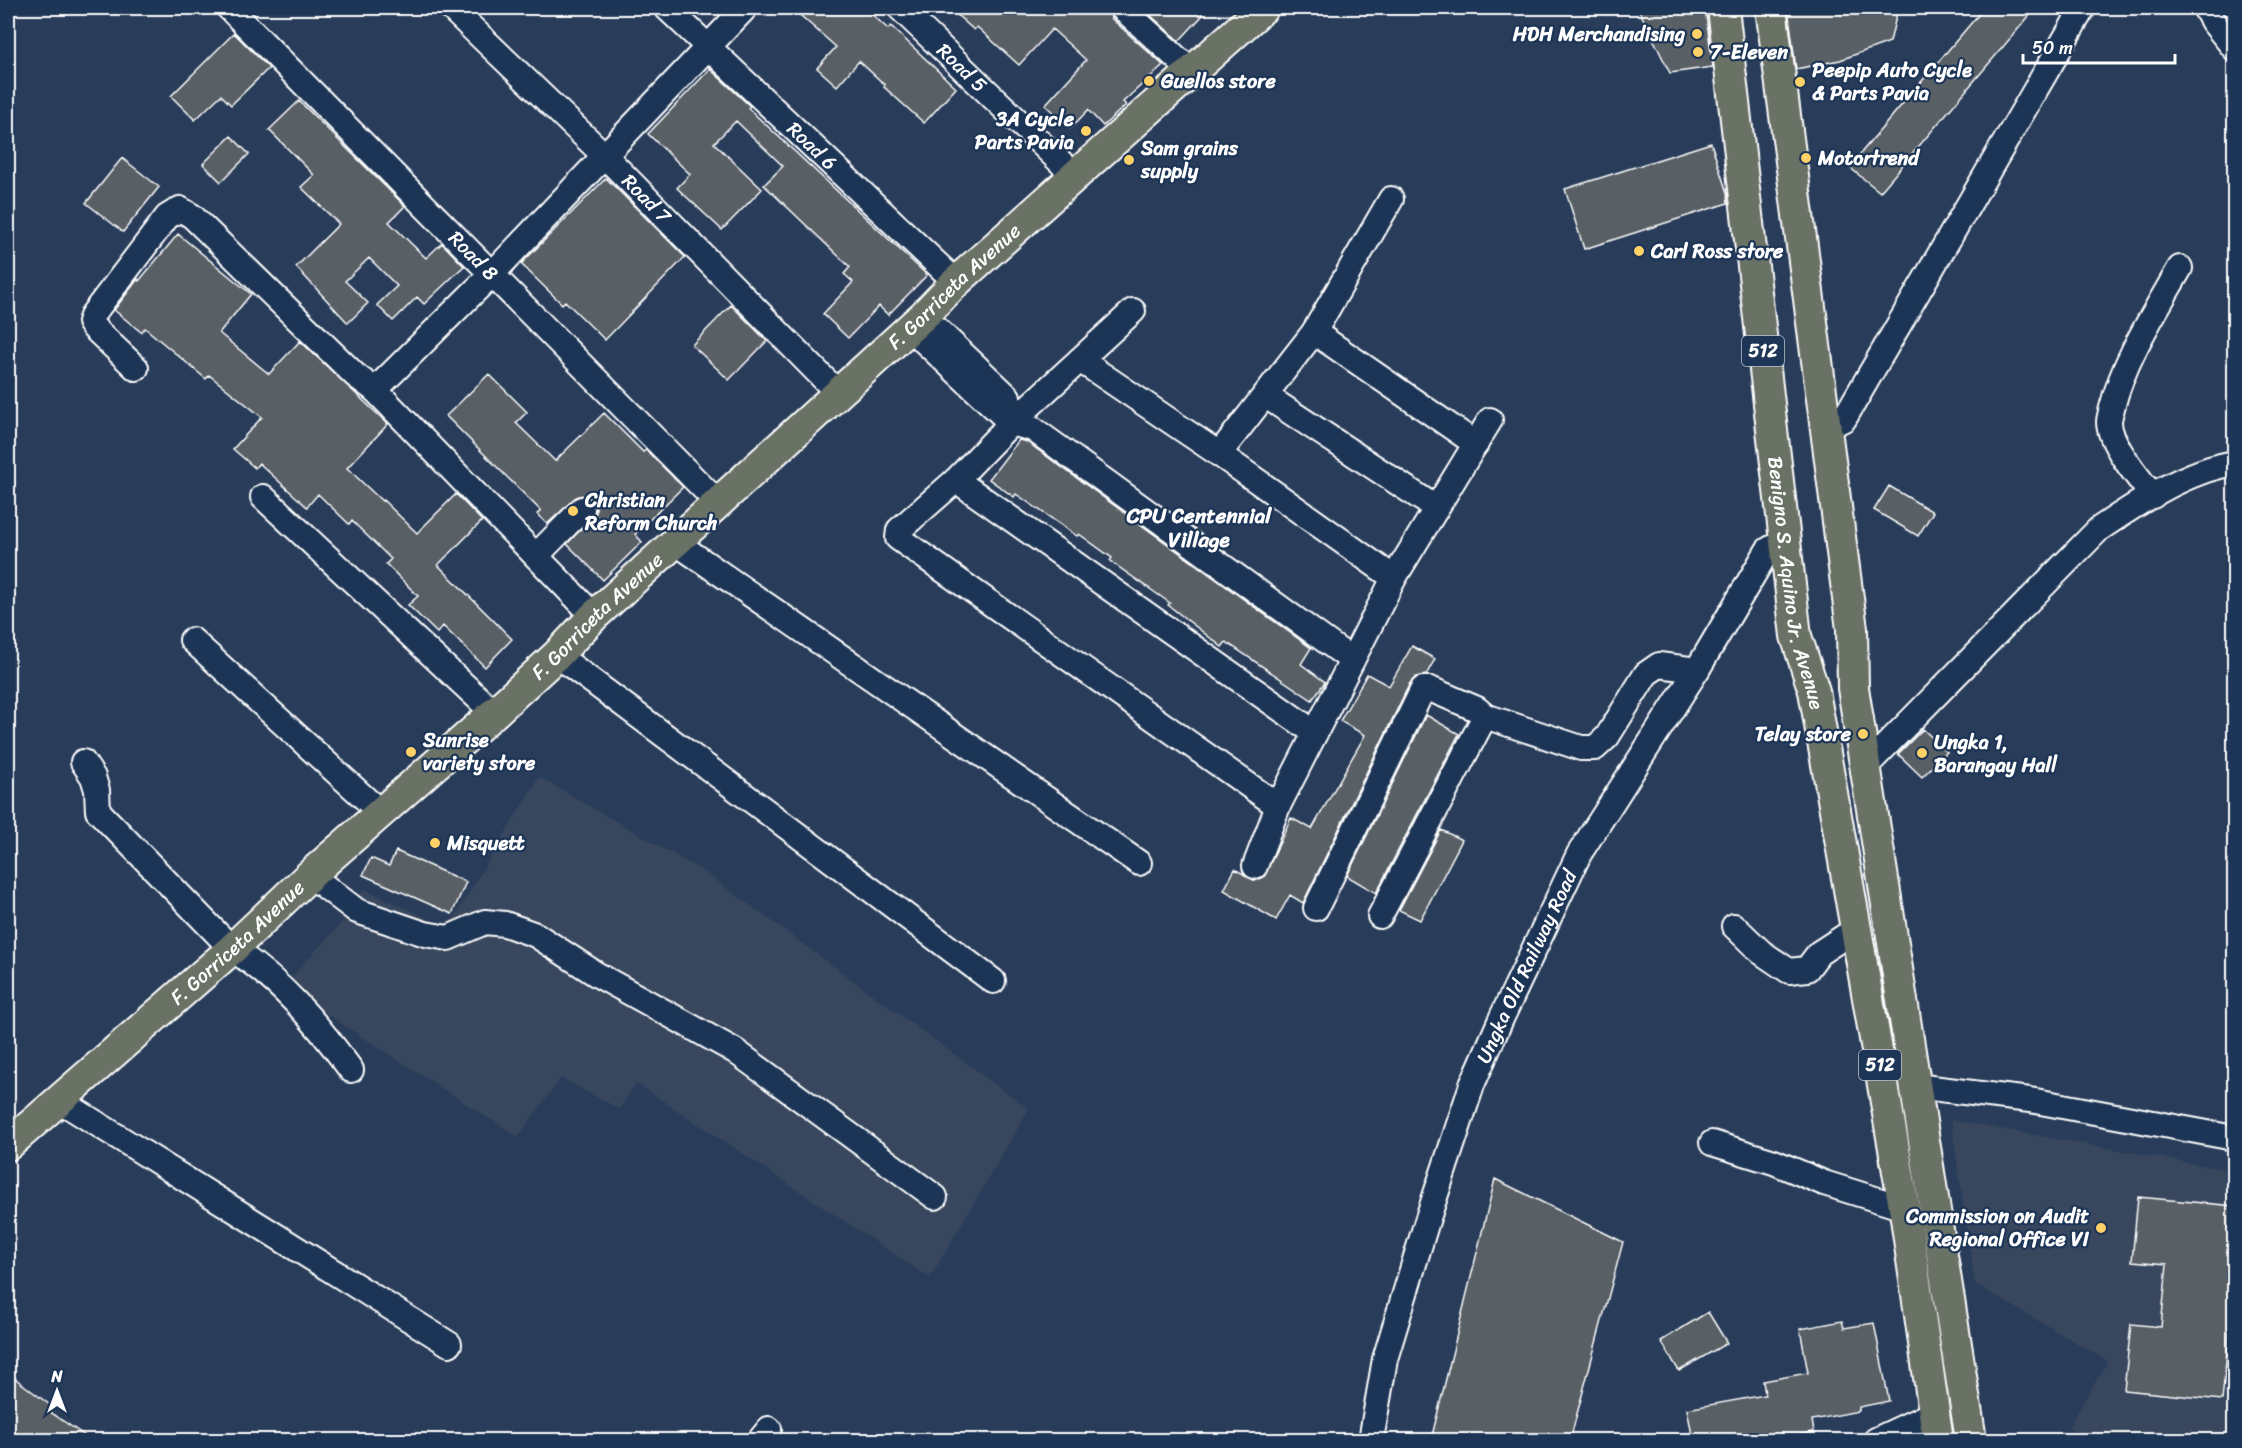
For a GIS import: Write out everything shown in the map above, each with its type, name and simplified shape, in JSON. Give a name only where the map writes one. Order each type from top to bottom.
[{"type":"main road","name":"F. Gorriceta Avenue","points":[[8,1145],[232,949],[310,875],[557,655],[594,616],[916,322],[956,282],[1263,8]]},
{"type":"main road","name":"Benigno S. Aquino Jr. Avenue","points":[[1772,19],[1852,629],[1854,688],[1915,1086],[1915,1214],[1936,1427]]},
{"type":"main road","points":[[1724,20],[1735,48],[1743,54],[1754,56],[1764,52],[1770,44],[1772,19]]},
{"type":"main road","name":"Benigno S. Aquino Jr. Avenue","points":[[1724,20],[1796,636],[1814,691],[1856,929],[1915,1214],[1971,1440]]},
{"type":"main road","points":[[1827,772],[1867,765]]},
{"type":"street","name":"Road 8","points":[[229,8],[718,503]]},
{"type":"street","name":"Road 7","points":[[451,8],[605,156],[838,393]]},
{"type":"street","name":"Road 6","points":[[667,8],[956,282]]},
{"type":"street","points":[[375,390],[493,273],[745,8]]},
{"type":"street","name":"Road 5","points":[[900,8],[1075,176]]},
{"type":"street","points":[[1122,8],[1192,72]]},
{"type":"street","points":[[1825,426],[1844,419],[2083,8]]},
{"type":"street","points":[[2205,8],[2213,22],[2235,48]]},
{"type":"street","points":[[1219,454],[1314,333],[1391,199]]},
{"type":"street","points":[[136,368],[90,322],[93,314],[167,217],[180,209],[192,216],[355,375],[375,390],[594,616]]},
{"type":"street","points":[[2152,496],[2128,465],[2113,438],[2109,422],[2116,392],[2145,330],[2180,268]]},
{"type":"street","points":[[1133,311],[1080,360],[1022,421],[899,530],[898,538],[1278,806]]},
{"type":"street","points":[[916,322],[1022,421],[1352,660]]},
{"type":"street","points":[[1314,333],[1476,444]]},
{"type":"street","points":[[1080,360],[1219,454],[1394,578]]},
{"type":"street","points":[[1266,396],[1436,508]]},
{"type":"street","points":[[1255,866],[1278,806],[1394,578],[1490,420]]},
{"type":"street","points":[[1867,765],[2099,529],[2131,507],[2175,483],[2219,466],[2235,463]]},
{"type":"street","points":[[956,480],[1315,733]]},
{"type":"street","points":[[263,497],[494,712]]},
{"type":"street","points":[[536,556],[582,509]]},
{"type":"street","points":[[675,542],[1139,863]]},
{"type":"street","name":"Ungka Old Railway Road","points":[[1371,1440],[1385,1359],[1472,1085],[1579,854],[1697,670],[1768,550],[1773,547],[1786,547]]},
{"type":"street","points":[[192,640],[381,813]]},
{"type":"street","points":[[557,655],[993,981]]},
{"type":"street","points":[[1316,908],[1423,689],[1430,689],[1477,709],[1485,716],[1581,748],[1595,748],[1607,737],[1646,674],[1659,665],[1697,670]]},
{"type":"street","points":[[1380,916],[1485,716]]},
{"type":"street","points":[[83,762],[93,777],[97,790],[98,811],[232,949],[252,962],[291,998],[326,1035],[351,1070]]},
{"type":"street","points":[[310,875],[357,911],[425,934],[448,938],[485,922],[505,924],[536,935],[596,974],[735,1052],[935,1197]]},
{"type":"street","points":[[1734,926],[1761,952],[1789,971],[1807,969],[1819,953],[1856,929]]},
{"type":"street","points":[[1915,1086],[2030,1100],[2235,1138]]},
{"type":"street","points":[[59,1100],[449,1344]]},
{"type":"street","points":[[1712,1143],[1774,1162],[1824,1183],[1915,1214]]},
{"type":"street","points":[[1876,1440],[1936,1427]]},
{"type":"shaded area","points":[[539,777],[706,873],[1029,1109],[930,1278],[636,1083],[619,1109],[561,1078],[518,1137],[283,986],[348,916],[364,889],[444,926],[455,916]]},
{"type":"shaded area","name":"Commission on Audit Regional Office VI","points":[[1951,1120],[2234,1171],[2234,1440],[2091,1440],[2068,1428],[2108,1361],[1975,1284]]},
{"type":"building","points":[[792,8],[865,8],[888,29],[891,26],[956,88],[924,123],[859,61],[837,86],[817,68],[836,47]]},
{"type":"building","points":[[949,8],[1107,8],[1112,19],[1163,65],[1123,102],[1126,105],[1103,126],[1088,110],[1071,128],[1045,105],[1086,60],[1052,29],[1019,65],[977,27],[974,30]]},
{"type":"building","points":[[1152,8],[1195,8],[1203,15],[1179,41],[1147,12]]},
{"type":"building","points":[[1638,8],[1705,8],[1713,67],[1670,73]]},
{"type":"building","points":[[1788,8],[1898,8],[1890,42],[1840,60],[1796,69]]},
{"type":"building","points":[[1984,8],[2036,8],[1880,192],[1849,167]]},
{"type":"building","points":[[234,33],[269,68],[231,105],[221,95],[195,120],[171,96]]},
{"type":"building","points":[[710,69],[750,106],[748,108],[927,275],[888,315],[879,306],[848,338],[823,314],[853,282],[844,274],[850,267],[764,185],[783,166],[736,121],[714,143],[762,189],[722,230],[677,188],[690,174],[648,134]]},
{"type":"building","points":[[299,101],[405,206],[389,222],[426,258],[442,243],[464,266],[424,304],[417,297],[393,321],[377,305],[397,286],[369,258],[345,281],[368,303],[348,323],[296,267],[339,224],[301,187],[314,175],[269,130]]},
{"type":"building","points":[[231,136],[249,154],[221,182],[203,164]]},
{"type":"building","points":[[1711,143],[1728,203],[1584,249],[1565,189]]},
{"type":"building","points":[[122,158],[159,187],[123,232],[86,203]]},
{"type":"building","points":[[606,178],[685,257],[605,340],[565,301],[562,304],[521,264]]},
{"type":"building","points":[[178,234],[251,294],[219,333],[269,374],[300,341],[388,424],[347,468],[417,533],[456,494],[482,521],[438,565],[512,639],[485,667],[443,626],[437,633],[408,605],[418,596],[386,564],[391,559],[352,521],[349,524],[318,494],[307,507],[259,463],[255,468],[233,449],[262,417],[209,375],[206,379],[145,328],[141,332],[114,310]]},
{"type":"building","points":[[731,305],[767,341],[729,380],[692,345]]},
{"type":"building","points":[[489,374],[527,412],[516,423],[555,461],[604,413],[643,452],[646,450],[683,487],[635,534],[642,542],[603,580],[567,544],[596,513],[596,506],[592,499],[585,495],[578,496],[547,524],[537,514],[541,511],[446,416]]},
{"type":"building","points":[[1019,440],[1027,442],[1311,648],[1301,664],[1325,682],[1312,700],[1226,642],[1222,647],[1168,605],[1170,603],[1110,561],[1112,558],[1079,534],[1077,536],[1016,494],[1014,497],[989,479]]},
{"type":"building","points":[[1889,486],[1933,512],[1918,536],[1874,510]]},
{"type":"building","points":[[1412,646],[1435,659],[1426,675],[1416,677],[1410,683],[1303,903],[1290,895],[1276,920],[1224,890],[1235,869],[1255,881],[1264,877],[1291,818],[1312,829],[1365,735],[1340,721],[1367,674],[1389,686]]},
{"type":"building","points":[[1426,715],[1459,734],[1376,893],[1347,876]]},
{"type":"building","name":"Ungka 1, Barangay Hall","points":[[1923,729],[1947,752],[1922,777],[1898,754]]},
{"type":"building","points":[[1441,830],[1462,840],[1420,920],[1399,910]]},
{"type":"building","points":[[396,851],[466,882],[452,914],[363,875],[371,858],[389,866]]},
{"type":"building","points":[[1495,1179],[1623,1242],[1570,1440],[1431,1440]]},
{"type":"building","points":[[2138,1197],[2235,1206],[2235,1275],[2222,1400],[2124,1390],[2131,1324],[2161,1327],[2167,1264],[2132,1261]]},
{"type":"building","points":[[1708,1312],[1727,1343],[1679,1371],[1661,1341]]},
{"type":"building","points":[[1842,1321],[1844,1328],[1874,1323],[1889,1401],[1859,1407],[1859,1411],[1812,1420],[1814,1432],[1770,1440],[1693,1440],[1687,1409],[1765,1395],[1763,1381],[1808,1373],[1800,1329]]},
{"type":"building","points":[[8,1373],[54,1408],[50,1412],[91,1440],[8,1440]]},
{"type":"place","name":"HDH Merchandising","points":[[1697,34]]},
{"type":"place","name":"7-Eleven","points":[[1698,52]]},
{"type":"place","name":"Guellos store","points":[[1149,81]]},
{"type":"place","name":"Peepip Auto Cycle & Parts Pavia","points":[[1800,82]]},
{"type":"place","name":"3A Cycle Parts Pavia","points":[[1086,131]]},
{"type":"place","name":"Motortrend","points":[[1806,158]]},
{"type":"place","name":"Sam grains supply","points":[[1129,160]]},
{"type":"place","name":"Carl Ross store","points":[[1639,251]]},
{"type":"place","name":"Christian Reform Church","points":[[573,511]]},
{"type":"place","name":"Telay store","points":[[1863,734]]},
{"type":"place","name":"Sunrise variety store","points":[[411,752]]},
{"type":"place","name":"Ungka 1, Barangay Hall","points":[[1922,753]]},
{"type":"place","name":"Misquett","points":[[435,843]]},
{"type":"place","name":"Commission on Audit Regional Office VI","points":[[2101,1228]]},
{"type":"district","name":"CPU Centennial Village","points":[[1199,528]]}]
